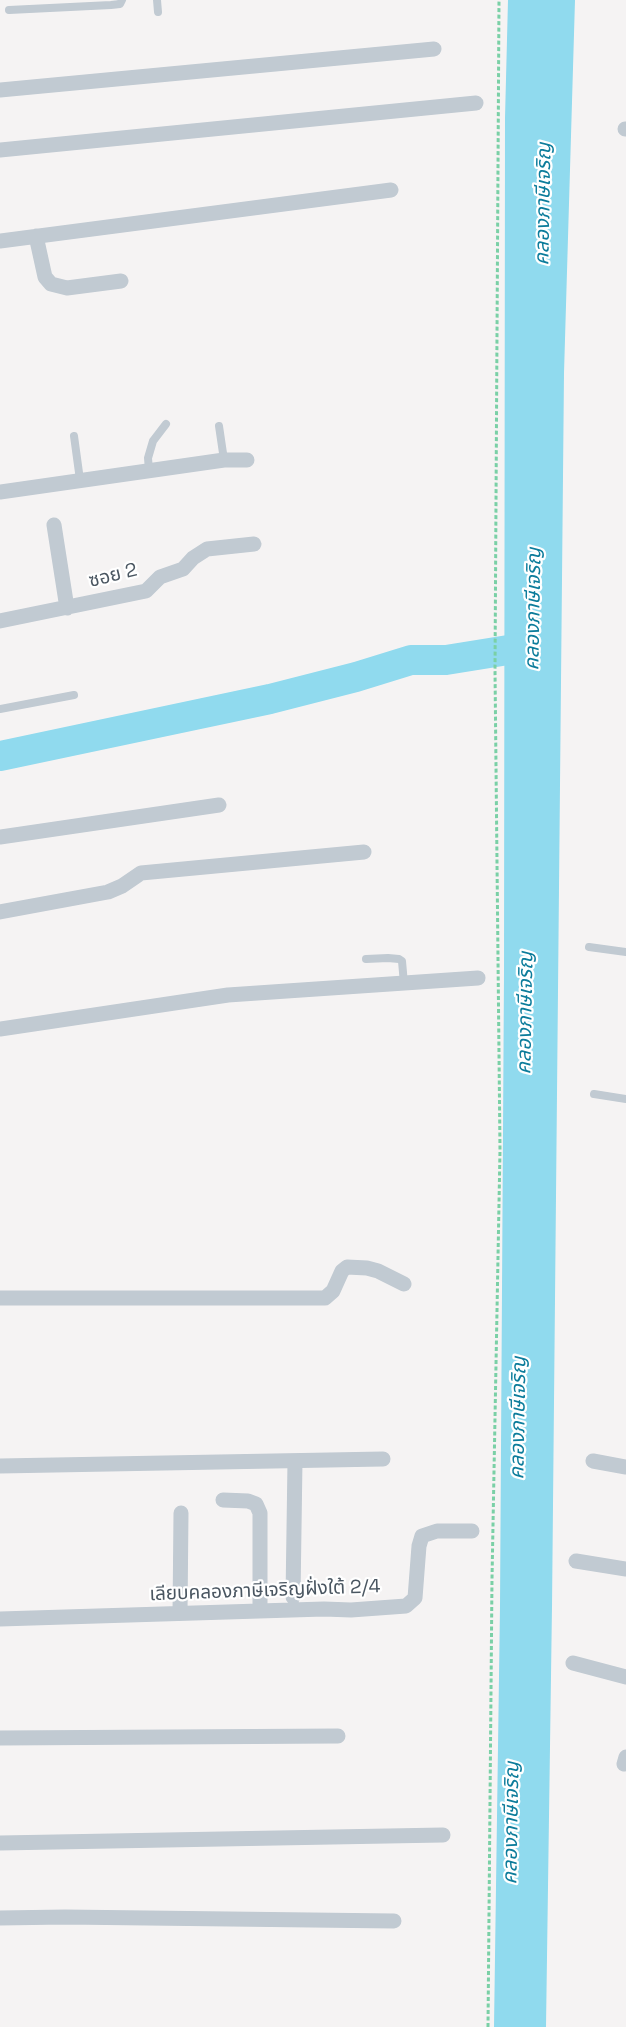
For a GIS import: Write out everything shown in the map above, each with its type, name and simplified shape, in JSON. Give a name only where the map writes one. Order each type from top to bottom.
[{"type":"street","points":[[0,90],[434,50]]},
{"type":"street","points":[[0,150],[476,103]]},
{"type":"street","points":[[0,241],[391,190]]},
{"type":"street","points":[[36,236],[45,277],[51,284],[67,288],[121,281]]},
{"type":"street","points":[[0,492],[224,460],[247,460]]},
{"type":"street","points":[[54,525],[67,608]]},
{"type":"street","name":"ซอย 2","points":[[0,621],[146,591],[160,577],[183,570],[193,558],[207,549],[254,544]]},
{"type":"street","points":[[0,837],[218,805]]},
{"type":"street","points":[[0,912],[108,892],[141,873],[364,852]]},
{"type":"street","points":[[0,1029],[228,995],[478,978]]},
{"type":"street","points":[[0,1298],[325,1298],[334,1291],[342,1271],[347,1267],[367,1268],[378,1271],[404,1284]]},
{"type":"street","points":[[0,1466],[383,1459]]},
{"type":"street","points":[[293,1596],[295,1461]]},
{"type":"street","points":[[593,1462],[626,1467]]},
{"type":"street","points":[[223,1500],[248,1501],[256,1504],[260,1513],[260,1611]]},
{"type":"street","points":[[180,1613],[181,1513]]},
{"type":"street","name":"เลียบคลองภาษีเจริญฝั่งใต้ 2/4","points":[[0,1619],[324,1609],[351,1610],[406,1606],[415,1598],[419,1546],[422,1536],[437,1531],[472,1531]]},
{"type":"street","points":[[576,1561],[626,1569]]},
{"type":"street","points":[[573,1663],[626,1677]]},
{"type":"street","points":[[0,1738],[338,1736]]},
{"type":"street","points":[[0,1843],[443,1835]]},
{"type":"street","points":[[0,1918],[394,1921]]},
{"type":"lane","points":[[9,10],[111,5],[120,4],[122,0]]},
{"type":"lane","points":[[157,0],[158,12]]},
{"type":"lane","points":[[148,470],[148,458],[153,441],[166,424]]},
{"type":"lane","points":[[219,426],[224,460]]},
{"type":"lane","points":[[74,436],[80,480]]},
{"type":"lane","points":[[0,710],[74,695]]},
{"type":"lane","points":[[589,947],[626,952]]},
{"type":"lane","points":[[366,959],[399,959],[402,961],[404,984]]},
{"type":"lane","points":[[594,1094],[626,1099]]},
{"type":"path","points":[[488,2027],[492,1579],[500,1150],[495,670],[499,0]]},
{"type":"water","name":"คลองภาษีเจริญ","points":[[508,0],[575,0],[564,373],[546,2027],[494,2027],[500,1606],[504,973],[505,118]]},
{"type":"waterway","name":"คลองภาษีเจริญ","points":[[0,756],[270,699],[356,677],[411,660],[446,660],[533,646]]}]
